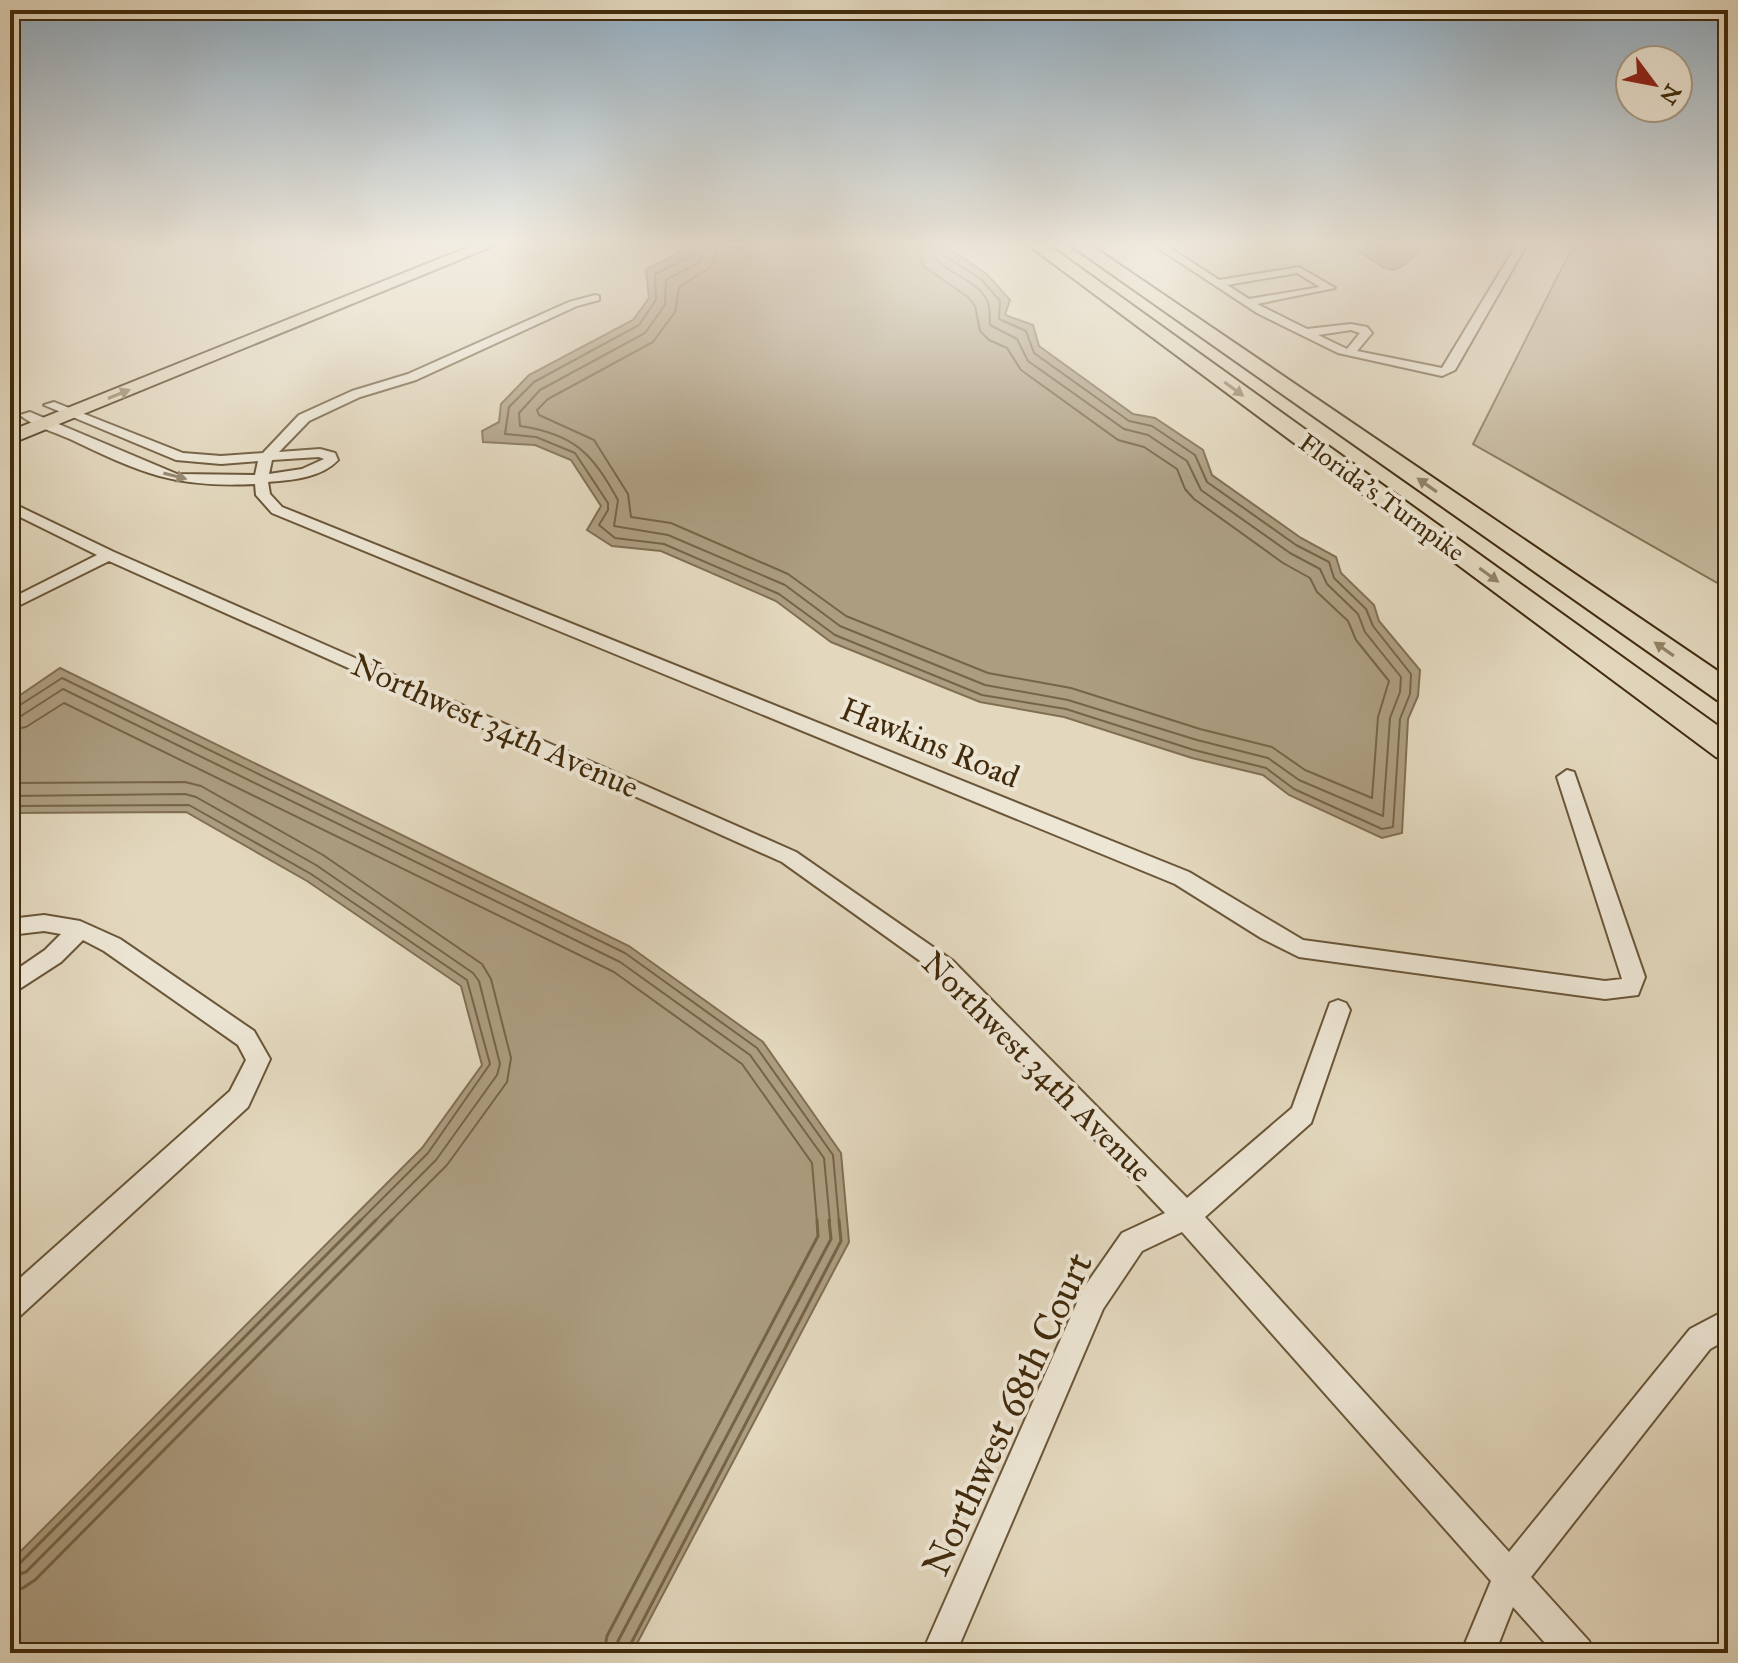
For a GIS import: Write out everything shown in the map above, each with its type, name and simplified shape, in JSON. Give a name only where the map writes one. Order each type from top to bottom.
[{"type":"highway","name":"Florida's Turnpike","points":[[1141,322],[1728,749]]},
{"type":"highway","name":"Florida's Turnpike","points":[[1190,322],[1728,693]]},
{"type":"main road","points":[[10,438],[48,414],[270,322]]},
{"type":"main road","points":[[18,418],[72,413],[295,322]]},
{"type":"street","points":[[261,479],[266,458],[304,418],[327,406],[412,377],[534,322]]},
{"type":"street","points":[[1283,322],[1350,352],[1442,372],[1449,370],[1477,322]]},
{"type":"street","points":[[1304,333],[1351,327],[1363,329],[1366,333],[1350,352]]},
{"type":"street","points":[[48,414],[177,479],[261,479],[305,475],[328,466],[331,460],[330,456],[320,453],[221,460],[181,457],[72,413]]},
{"type":"street","name":"Hawkins Road","points":[[261,479],[263,495],[277,510],[1182,878],[1230,905],[1262,930],[1299,948],[1605,990],[1630,988],[1634,977],[1567,777]]},
{"type":"street","name":"Northwest 34th Avenue","points":[[10,506],[109,555],[789,857],[945,967],[1186,1216],[1577,1653]]},
{"type":"street","points":[[10,605],[109,555]]},
{"type":"street","points":[[10,927],[44,923],[80,929],[112,945],[246,1038],[258,1059],[239,1099],[10,1306]]},
{"type":"street","points":[[10,986],[53,956],[80,929]]},
{"type":"street","name":"Northwest 68th Court","points":[[939,1653],[1093,1299],[1132,1242],[1186,1216],[1302,1115],[1338,1010]]},
{"type":"street","points":[[1478,1653],[1508,1579],[1700,1339],[1728,1323]]},
{"type":"shaded area","points":[[1535,322],[1728,322],[1728,589],[1473,444]]},
{"type":"water","points":[[630,322],[1023,322],[1033,325],[1039,346],[1133,414],[1155,418],[1203,450],[1212,475],[1301,538],[1336,557],[1341,573],[1374,605],[1379,621],[1420,670],[1418,696],[1408,719],[1402,833],[1382,838],[1289,795],[1263,775],[1192,758],[1064,717],[980,702],[831,642],[776,601],[661,551],[612,546],[587,530],[601,506],[571,460],[535,445],[483,442],[482,431],[499,422],[501,404],[529,375]]},
{"type":"water","points":[[60,668],[629,946],[763,1042],[841,1153],[849,1242],[632,1653],[10,1653],[10,1562],[422,1148],[482,1065],[461,986],[307,881],[186,812],[10,813],[10,702]]}]
